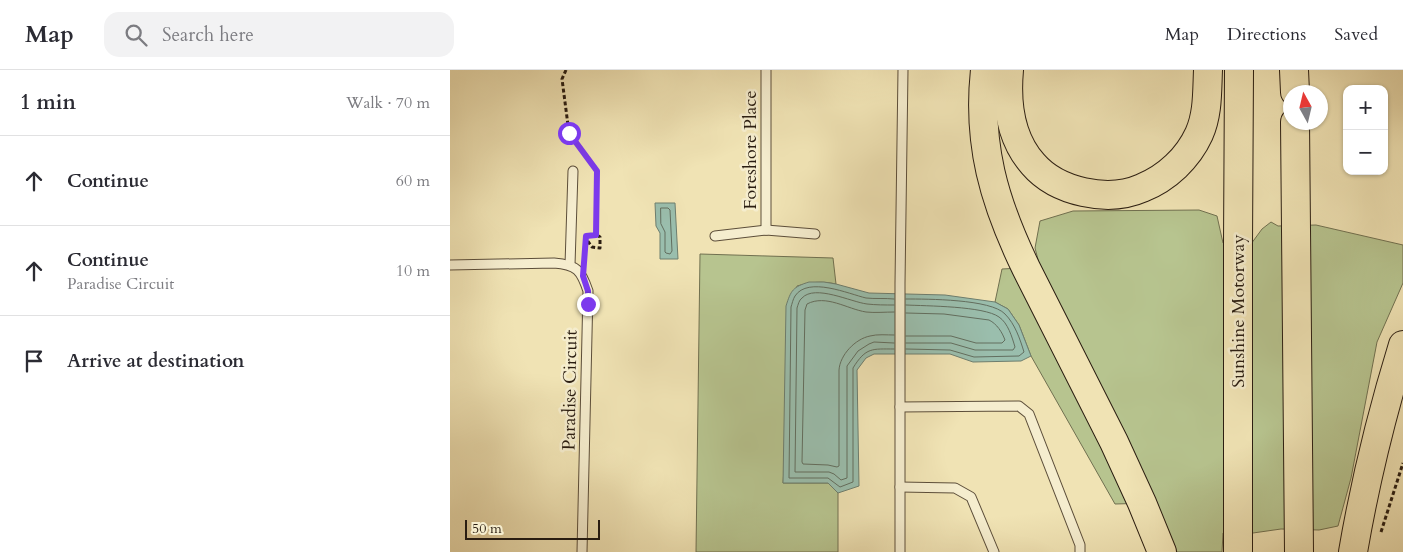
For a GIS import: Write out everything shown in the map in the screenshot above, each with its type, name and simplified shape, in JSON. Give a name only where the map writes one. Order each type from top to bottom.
[{"type":"highway","points":[[985,70],[983,111],[987,157],[1002,214],[1026,268],[1114,442],[1162,552]]},
{"type":"highway","points":[[1009,70],[1007,86],[1011,120],[1020,144],[1032,163],[1042,173],[1066,187],[1105,194],[1124,193],[1142,189],[1160,179],[1177,166],[1191,149],[1199,133],[1207,98],[1208,70]]},
{"type":"highway","name":"Sunshine Motorway","points":[[1238,552],[1239,70]]},
{"type":"highway","points":[[1294,70],[1295,85]]},
{"type":"highway","points":[[1295,130],[1300,552]]},
{"type":"highway","points":[[1353,552],[1380,424],[1403,345]]},
{"type":"lane","name":"Foreshore Place","points":[[766,70],[766,230]]},
{"type":"lane","points":[[900,552],[899,361],[903,70]]},
{"type":"lane","points":[[570,265],[573,171]]},
{"type":"lane","name":"Foreshore Place","points":[[715,236],[766,230],[816,234]]},
{"type":"lane","points":[[450,265],[570,265],[583,276]]},
{"type":"lane","name":"Paradise Circuit","points":[[582,552],[588,291],[583,276]]},
{"type":"lane","points":[[900,408],[1019,406],[1029,414],[1080,545],[1080,552]]},
{"type":"lane","points":[[900,487],[955,488],[971,497],[994,552]]},
{"type":"path","points":[[566,70],[562,79],[569,133],[597,171],[596,235]]},
{"type":"path","points":[[596,235],[600,237],[600,248],[592,247],[586,236],[596,235]]},
{"type":"path","points":[[583,276],[586,236]]},
{"type":"path","points":[[1380,536],[1403,463]]},
{"type":"green space","points":[[1199,210],[1217,216],[1223,243],[1251,244],[1262,229],[1271,222],[1278,226],[1316,225],[1403,245],[1403,283],[1377,342],[1351,478],[1338,526],[1319,530],[1281,529],[1253,533],[1223,533],[1222,552],[1177,552],[1153,503],[1115,504],[1031,356],[1019,325],[1008,309],[995,302],[1002,269],[1040,267],[1035,248],[1040,221],[1073,211]]},
{"type":"green space","points":[[700,254],[833,258],[836,284],[816,282],[797,286],[783,483],[828,483],[838,493],[838,552],[696,552]]},
{"type":"water","points":[[655,203],[675,203],[678,259],[660,259],[660,233],[656,226]]},
{"type":"water","points":[[809,282],[836,284],[869,293],[945,295],[995,302],[1008,309],[1019,325],[1031,356],[1021,361],[973,362],[950,354],[874,354],[866,358],[857,370],[859,486],[838,493],[828,483],[783,483],[786,306],[793,290]]},
{"type":"route","points":[[569,133],[597,171],[596,235],[586,236],[583,276],[588,291],[588,304]]}]
